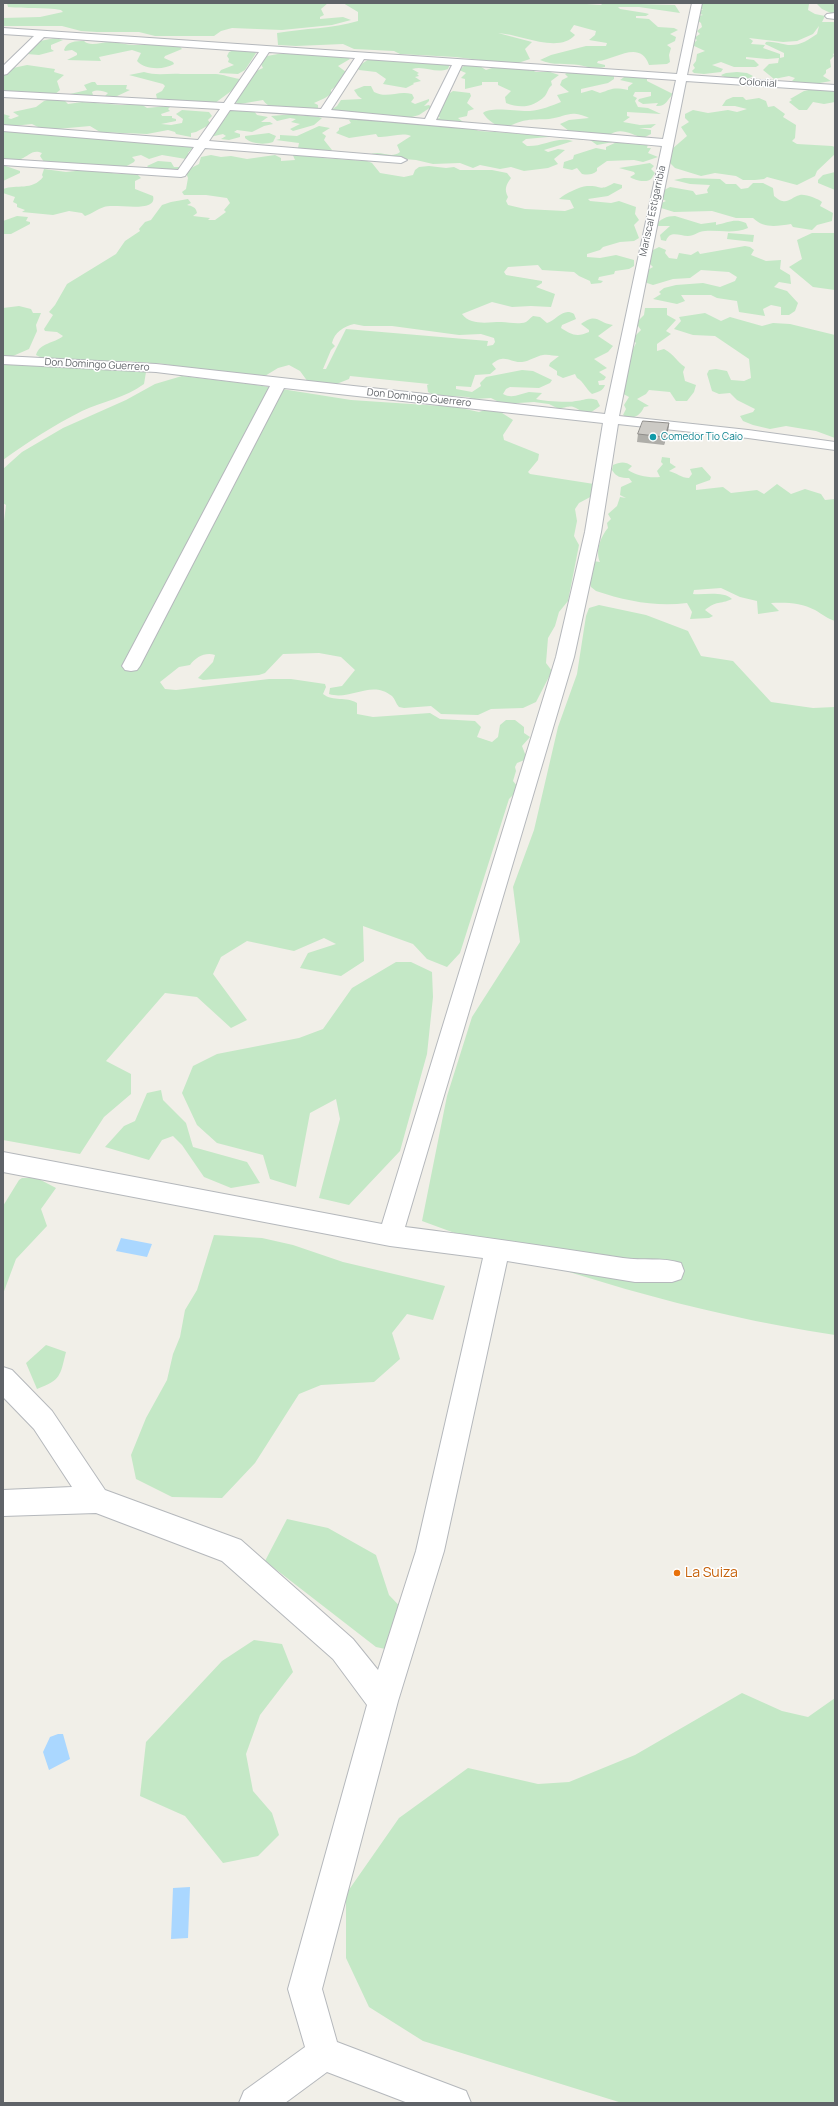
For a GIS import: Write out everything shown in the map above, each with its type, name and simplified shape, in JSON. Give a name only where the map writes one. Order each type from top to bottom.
[{"type":"street","name":"Mariscal Estigarribia","points":[[390,1236],[565,657],[593,532],[611,420],[697,3]]},
{"type":"street","name":"Colonial","points":[[3,31],[459,61],[835,88]]},
{"type":"street","points":[[3,72],[41,34]]},
{"type":"street","points":[[3,162],[181,174],[224,108],[266,49]]},
{"type":"street","points":[[324,112],[362,55]]},
{"type":"street","points":[[428,123],[459,61]]},
{"type":"street","points":[[3,94],[224,108],[324,112],[428,123],[667,143]]},
{"type":"street","points":[[3,128],[401,160]]},
{"type":"street","name":"Don Domingo Guerrero","points":[[3,360],[156,368],[279,384],[748,434],[835,446]]},
{"type":"street","points":[[131,666],[279,384]]},
{"type":"street","points":[[3,1162],[390,1236],[497,1249],[635,1271],[672,1271]]},
{"type":"street","points":[[324,2054],[305,1989],[383,1701],[430,1551],[497,1249]]},
{"type":"street","points":[[3,1379],[43,1420],[96,1500]]},
{"type":"street","points":[[3,1503],[96,1500],[231,1550],[343,1648],[383,1701]]},
{"type":"street","points":[[256,2103],[324,2054]]},
{"type":"street","points":[[324,2054],[454,2103]]},
{"type":"green space","points":[[7,3],[328,3],[321,9],[324,15],[320,17],[320,19],[343,17],[351,20],[332,25],[282,30],[232,28],[221,31],[214,36],[155,36],[139,32],[81,31],[62,26],[3,26],[3,18],[40,17],[63,12],[55,9],[8,7]]},
{"type":"green space","points":[[343,3],[572,3],[601,5],[603,3],[675,5],[680,13],[639,7],[618,7],[620,9],[649,14],[646,16],[636,16],[636,18],[649,19],[658,27],[674,28],[678,30],[670,34],[676,37],[675,41],[667,45],[671,48],[669,55],[670,62],[667,64],[649,65],[645,57],[640,53],[633,52],[598,61],[597,63],[605,65],[605,67],[601,68],[592,68],[574,64],[555,64],[540,60],[551,55],[586,46],[606,46],[607,43],[589,40],[595,35],[596,31],[574,25],[570,31],[575,35],[568,40],[559,43],[538,42],[498,33],[532,42],[525,49],[530,59],[515,64],[455,57],[400,54],[394,51],[354,49],[343,44],[296,46],[278,45],[277,33],[338,26],[358,21],[358,12]]},
{"type":"green space","points":[[702,3],[835,3],[835,15],[822,9],[817,4],[809,4],[808,10],[815,14],[825,16],[822,22],[835,22],[835,53],[830,60],[831,67],[826,70],[826,73],[823,76],[831,81],[814,84],[794,82],[792,81],[795,78],[789,76],[774,79],[763,70],[769,64],[778,63],[779,58],[767,59],[746,57],[746,59],[754,60],[759,65],[756,67],[734,67],[721,62],[712,65],[723,69],[721,72],[704,74],[694,73],[692,71],[695,68],[693,65],[696,61],[697,54],[705,51],[692,45],[697,40],[694,38],[700,34],[697,31],[702,27],[701,23],[697,20],[698,16],[703,15],[700,14],[699,10],[703,10],[699,6]],"holes":[[[819,26],[817,34],[796,45],[766,42],[765,44],[784,53],[784,57],[780,58],[780,54],[763,48],[765,45],[751,44],[753,41],[749,38],[783,42],[797,41],[813,34]]]},
{"type":"green space","points":[[55,38],[63,40],[51,45],[51,49],[54,51],[39,55],[27,54],[40,41]]},
{"type":"green space","points":[[75,41],[84,41],[89,44],[110,42],[134,45],[173,44],[182,49],[165,56],[164,58],[173,62],[174,64],[160,68],[140,64],[137,61],[141,53],[132,50],[99,57],[101,61],[67,60],[77,55],[77,53],[72,50],[65,51],[65,47]]},
{"type":"green space","points":[[234,50],[256,53],[245,70],[238,74],[219,73],[221,70],[234,65],[228,62],[229,59],[227,56],[229,52]]},
{"type":"green space","points":[[289,52],[347,57],[350,59],[338,66],[346,72],[336,86],[331,90],[331,94],[314,103],[318,105],[318,109],[288,110],[273,108],[267,105],[263,100],[240,104],[234,102],[254,72],[263,68],[260,62],[267,56]]},
{"type":"green space","points":[[369,59],[450,64],[448,69],[439,71],[421,68],[412,69],[419,73],[417,74],[419,76],[415,77],[421,81],[413,83],[414,84],[406,88],[383,84],[386,79],[376,72],[359,70],[357,67]]},
{"type":"green space","points":[[27,65],[55,69],[54,72],[64,75],[57,81],[60,90],[54,95],[3,91],[3,75],[13,68]]},
{"type":"green space","points":[[478,65],[486,70],[501,66],[536,72],[550,72],[559,75],[551,81],[552,85],[541,100],[532,105],[517,106],[506,103],[505,97],[511,91],[498,85],[498,82],[482,82],[482,85],[465,89],[465,79],[461,78],[466,73],[459,70],[464,66]]},
{"type":"green space","points":[[144,72],[158,74],[218,74],[240,79],[234,89],[215,103],[161,101],[157,99],[156,94],[162,91],[165,86],[163,84],[129,75]]},
{"type":"green space","points":[[568,72],[609,74],[614,76],[614,79],[608,83],[581,89],[581,93],[592,90],[600,93],[616,89],[628,90],[628,87],[633,83],[620,80],[627,75],[647,77],[647,81],[673,94],[666,103],[656,106],[658,103],[643,104],[638,101],[639,99],[651,96],[651,92],[635,92],[633,96],[637,98],[635,101],[638,107],[648,108],[661,114],[627,112],[627,116],[630,117],[623,122],[640,125],[656,124],[651,128],[639,128],[651,130],[651,134],[643,138],[627,132],[619,131],[611,134],[615,137],[613,142],[597,145],[590,140],[575,139],[567,133],[569,131],[560,124],[569,120],[589,118],[582,115],[568,114],[549,119],[527,120],[506,128],[493,123],[483,113],[492,110],[534,110],[546,108],[561,102],[557,95],[569,92],[560,85],[562,80],[568,77],[565,74]]},
{"type":"green space","points":[[737,72],[747,73],[753,76],[746,79],[737,79],[724,77],[721,75]]},
{"type":"green space","points":[[95,82],[97,85],[127,85],[126,89],[130,90],[115,97],[105,96],[108,93],[98,90],[92,92],[93,95],[86,97],[70,94],[87,90],[84,85]]},
{"type":"green space","points":[[364,86],[371,86],[374,92],[384,95],[402,93],[412,94],[414,98],[411,102],[415,104],[429,99],[424,106],[429,105],[431,107],[419,115],[405,119],[362,113],[353,114],[331,110],[337,106],[341,100],[362,99],[354,90]]},
{"type":"green space","points":[[813,89],[835,90],[835,102],[824,104],[813,102],[807,110],[799,110],[789,102],[792,100],[790,99],[804,91]]},
{"type":"green space","points":[[453,91],[470,93],[471,96],[467,103],[474,109],[468,111],[467,116],[458,118],[471,128],[479,131],[559,136],[526,139],[522,142],[527,146],[561,140],[573,141],[544,150],[548,152],[558,149],[565,150],[554,159],[558,164],[548,168],[524,171],[511,167],[500,169],[480,165],[473,168],[460,163],[433,164],[416,160],[368,156],[376,153],[396,154],[400,152],[397,145],[411,136],[403,135],[378,137],[376,134],[349,138],[336,133],[339,128],[351,123],[349,120],[356,118],[386,122],[440,118],[438,115],[447,95]]},
{"type":"green space","points":[[733,97],[743,97],[746,100],[759,98],[766,101],[768,107],[774,106],[785,114],[783,117],[796,125],[795,138],[792,141],[797,144],[832,146],[835,147],[835,154],[817,171],[815,176],[797,185],[767,177],[764,179],[743,180],[736,176],[715,173],[701,176],[675,168],[667,160],[672,149],[687,136],[681,127],[689,122],[685,118],[685,114],[693,110],[708,113],[728,110],[737,112],[747,109],[735,106],[722,106],[726,100]]},
{"type":"green space","points":[[50,99],[64,100],[68,104],[82,102],[122,105],[141,104],[147,108],[170,107],[168,109],[170,111],[161,114],[162,116],[172,116],[172,118],[176,119],[176,121],[161,124],[171,125],[182,123],[183,119],[176,114],[182,110],[209,112],[212,116],[208,120],[210,123],[209,125],[191,133],[191,137],[176,134],[175,132],[168,130],[147,134],[100,132],[90,126],[57,129],[40,128],[32,124],[13,126],[3,125],[3,114],[10,116],[8,118],[11,119],[19,116],[13,112],[36,107],[44,101]]},
{"type":"green space","points":[[232,108],[254,111],[257,115],[268,117],[261,122],[270,122],[273,124],[264,126],[252,132],[237,130],[234,132],[240,134],[240,137],[229,140],[221,139],[226,136],[223,134],[210,137],[219,122],[226,118],[224,114]]},
{"type":"green space","points":[[294,114],[322,118],[314,125],[293,131],[290,129],[300,124],[291,122],[296,119],[290,118],[277,121],[271,116]]},
{"type":"green space","points":[[319,126],[330,128],[322,133],[326,136],[324,140],[332,150],[324,152],[311,151],[298,148],[299,143],[276,140],[280,139],[280,135],[297,136]]},
{"type":"green space","points":[[3,128],[194,146],[188,153],[189,155],[186,159],[162,155],[149,159],[141,155],[132,157],[135,160],[134,162],[125,167],[44,162],[40,156],[42,153],[39,152],[31,153],[21,159],[22,160],[3,161]]},
{"type":"green space","points":[[269,133],[276,136],[273,142],[251,142],[245,138],[245,136]]},
{"type":"green space","points":[[617,142],[648,144],[647,148],[651,148],[648,153],[658,157],[643,162],[634,160],[607,161],[597,168],[597,171],[586,175],[582,174],[577,168],[572,170],[563,168],[564,162],[573,159],[574,155],[596,148],[606,150],[606,147]]},
{"type":"green space","points":[[309,152],[322,158],[367,161],[372,163],[380,173],[404,177],[413,175],[415,170],[419,167],[429,166],[446,168],[454,167],[460,170],[492,170],[507,173],[511,178],[506,189],[508,197],[506,201],[508,205],[525,209],[565,211],[574,208],[570,200],[559,199],[573,191],[587,186],[603,188],[614,183],[622,185],[622,188],[608,196],[588,199],[590,201],[611,203],[619,201],[636,207],[635,214],[639,220],[634,225],[639,238],[634,241],[620,242],[603,247],[600,250],[587,254],[587,257],[600,258],[616,255],[634,260],[634,266],[629,269],[615,271],[614,274],[599,277],[598,280],[603,281],[601,283],[591,284],[590,281],[574,272],[542,270],[538,265],[508,267],[504,272],[506,275],[542,281],[542,283],[536,287],[555,294],[551,307],[512,307],[492,302],[462,314],[466,318],[475,322],[520,323],[526,322],[533,316],[540,317],[547,323],[563,313],[570,312],[574,314],[576,319],[562,325],[561,328],[577,335],[589,332],[589,330],[581,324],[591,319],[597,319],[613,325],[598,336],[613,346],[608,352],[594,359],[607,368],[599,372],[606,377],[604,380],[598,381],[599,385],[605,385],[602,390],[598,392],[592,394],[575,374],[563,378],[557,375],[557,371],[549,366],[550,363],[559,356],[547,355],[522,362],[500,359],[492,364],[496,369],[490,374],[475,375],[471,387],[456,386],[456,389],[472,392],[481,386],[480,383],[486,377],[522,370],[533,371],[552,380],[550,383],[539,388],[510,387],[506,389],[503,394],[513,396],[529,392],[542,393],[536,399],[556,402],[573,402],[591,399],[597,400],[600,406],[590,413],[583,412],[574,407],[559,409],[549,404],[534,402],[503,404],[491,398],[474,399],[468,397],[433,395],[428,392],[427,385],[429,384],[350,376],[349,379],[334,385],[308,382],[300,371],[289,365],[278,368],[260,379],[181,368],[165,364],[126,361],[92,363],[46,360],[36,355],[44,345],[63,336],[57,332],[45,331],[44,329],[53,315],[49,312],[55,305],[67,284],[116,254],[125,241],[140,231],[139,229],[145,222],[151,220],[162,205],[188,199],[191,203],[187,205],[196,209],[197,213],[193,216],[210,218],[208,220],[215,220],[226,212],[224,210],[230,203],[227,198],[206,195],[184,195],[182,192],[186,189],[188,178],[186,173],[189,169],[199,164],[201,157],[211,155],[221,157],[231,156],[247,159],[275,155],[281,158],[281,161],[295,160],[292,153]],"holes":[[[354,324],[364,326],[392,326],[459,335],[481,334],[494,338],[495,342],[493,345],[487,346],[488,341],[346,329],[326,369],[323,369],[331,350],[335,346],[332,343],[337,333],[350,325]]]},
{"type":"green space","points":[[158,161],[171,162],[174,167],[182,167],[179,172],[149,168],[147,166]]},
{"type":"green space","points":[[650,163],[654,166],[651,169],[655,173],[650,180],[647,181],[632,178],[630,177],[635,174],[634,172],[619,168]]},
{"type":"green space","points":[[3,165],[20,171],[20,173],[3,181]]},
{"type":"green space","points":[[44,169],[66,172],[85,170],[120,174],[136,173],[141,178],[135,181],[135,189],[153,196],[153,201],[149,205],[143,206],[104,207],[85,216],[82,213],[69,211],[53,215],[22,212],[25,210],[17,207],[17,204],[13,202],[15,197],[3,193],[3,189],[34,184],[43,177],[42,175]]},
{"type":"green space","points":[[835,172],[835,190],[818,183],[818,180],[823,175]]},
{"type":"green space","points":[[684,178],[720,179],[726,184],[736,184],[741,189],[748,188],[753,183],[763,183],[773,188],[774,196],[782,201],[788,201],[800,195],[809,196],[822,202],[820,206],[833,213],[832,221],[817,225],[812,230],[793,227],[791,224],[771,226],[762,224],[753,218],[736,218],[712,211],[674,212],[661,208],[659,204],[666,201],[660,198],[664,190],[670,187],[693,191],[696,195],[708,193],[707,190],[710,185],[690,184],[674,180]]},
{"type":"green space","points":[[17,216],[28,217],[26,221],[30,222],[30,224],[11,234],[3,234],[3,221]]},
{"type":"green space","points":[[675,216],[701,224],[716,222],[716,225],[731,221],[738,221],[746,223],[748,228],[732,231],[703,231],[688,236],[675,234],[670,236],[666,241],[661,240],[660,235],[670,226],[656,226],[657,224],[664,218]]},
{"type":"green space","points":[[728,233],[754,235],[753,242],[727,239]]},
{"type":"green space","points":[[812,233],[835,233],[835,290],[813,287],[789,267],[802,259],[797,240]]},
{"type":"green space","points":[[745,246],[754,250],[751,255],[766,261],[781,260],[780,269],[790,275],[791,284],[779,282],[774,287],[787,291],[798,303],[795,311],[789,315],[781,315],[781,307],[771,305],[763,309],[765,316],[739,312],[737,301],[717,298],[711,295],[681,295],[685,301],[677,304],[653,299],[661,294],[659,292],[664,288],[676,285],[703,283],[720,287],[735,281],[737,277],[729,272],[701,270],[690,278],[673,279],[653,285],[644,282],[646,271],[653,267],[649,263],[649,252],[659,247],[666,250],[665,253],[669,258],[677,259],[679,253],[691,255],[698,251],[700,254]]},
{"type":"green space","points":[[19,306],[31,309],[33,313],[41,313],[36,325],[37,331],[29,349],[13,356],[3,356],[3,308]]},
{"type":"green space","points":[[645,308],[667,308],[667,315],[676,320],[666,331],[671,334],[657,344],[657,351],[664,349],[671,354],[685,367],[683,372],[685,381],[696,385],[694,392],[687,401],[676,401],[670,392],[649,390],[646,394],[637,399],[649,406],[644,407],[640,414],[628,418],[623,415],[626,409],[624,405],[629,397],[620,392],[628,351],[633,349],[636,343],[632,339],[641,330],[636,323],[644,315]]},
{"type":"green space","points":[[705,313],[721,321],[730,317],[762,326],[773,323],[790,324],[835,335],[835,438],[816,431],[786,426],[770,429],[743,421],[740,416],[753,412],[755,409],[737,400],[730,393],[719,394],[712,391],[707,374],[709,370],[716,369],[727,371],[731,380],[744,381],[751,378],[749,359],[715,336],[693,335],[674,329],[681,321],[679,317]]},
{"type":"green space","points":[[3,364],[146,372],[144,384],[137,389],[72,416],[41,434],[3,460]]},
{"type":"green space","points":[[182,376],[250,384],[351,400],[456,407],[479,412],[485,410],[499,411],[513,420],[503,435],[504,440],[539,454],[538,460],[528,472],[530,474],[594,484],[594,495],[579,503],[575,509],[577,521],[574,536],[579,545],[568,601],[559,612],[555,626],[548,638],[546,663],[552,671],[536,702],[523,708],[491,709],[478,715],[441,714],[431,706],[399,707],[392,696],[384,691],[369,690],[345,695],[329,694],[330,688],[342,686],[355,670],[341,657],[319,653],[283,654],[265,673],[259,675],[203,680],[198,678],[213,662],[215,655],[208,654],[198,658],[190,665],[179,667],[160,682],[165,689],[176,690],[269,679],[291,679],[325,684],[326,687],[323,694],[331,698],[348,700],[357,703],[357,714],[373,717],[430,713],[440,719],[475,721],[481,727],[477,737],[492,742],[498,737],[500,725],[506,720],[515,720],[524,727],[524,733],[530,737],[522,746],[527,759],[517,763],[515,767],[516,771],[513,781],[518,787],[518,790],[509,799],[460,953],[447,967],[427,959],[413,944],[363,926],[364,961],[341,976],[300,968],[308,953],[336,944],[324,938],[294,951],[247,941],[221,957],[213,974],[247,1020],[231,1028],[197,997],[165,993],[106,1061],[131,1074],[131,1094],[104,1117],[80,1154],[3,1140],[3,529],[6,505],[3,503],[3,469],[22,452],[63,428],[126,400],[155,384]]},
{"type":"green space","points":[[662,457],[670,458],[670,463],[676,467],[669,471],[684,477],[689,478],[692,474],[690,469],[702,467],[711,477],[710,480],[696,485],[696,490],[723,487],[731,493],[757,490],[764,494],[777,484],[791,494],[805,489],[821,494],[825,500],[835,499],[835,621],[810,608],[799,604],[788,603],[771,603],[779,611],[758,614],[757,601],[740,597],[721,588],[694,590],[693,594],[719,594],[732,599],[715,604],[705,610],[713,616],[709,618],[690,619],[692,612],[687,603],[652,604],[607,595],[596,591],[591,587],[587,574],[593,561],[600,562],[598,549],[603,535],[608,528],[607,523],[611,519],[608,514],[617,506],[620,497],[626,498],[620,495],[621,487],[632,482],[629,478],[617,476],[612,470],[613,465],[620,463],[629,464],[632,466],[628,470],[635,474],[647,477],[660,477],[657,471],[663,464],[661,462]]},
{"type":"green space","points":[[599,605],[646,615],[688,631],[701,656],[733,661],[771,702],[813,708],[835,707],[835,1335],[729,1315],[626,1289],[523,1257],[422,1221],[447,1096],[472,1017],[520,942],[513,887],[534,830],[558,727],[577,674],[586,616],[589,608]]},
{"type":"green space","points":[[396,962],[411,962],[432,972],[433,997],[427,1054],[400,1151],[349,1205],[319,1198],[340,1119],[336,1099],[310,1113],[296,1187],[270,1179],[263,1155],[217,1143],[197,1125],[182,1093],[193,1066],[217,1054],[299,1038],[323,1029],[352,988]]},
{"type":"green space","points":[[161,1090],[163,1100],[186,1123],[193,1147],[247,1162],[260,1183],[231,1188],[204,1177],[182,1145],[173,1136],[162,1140],[149,1160],[105,1147],[124,1126],[135,1121],[147,1093]]},
{"type":"green space","points":[[22,1178],[37,1178],[56,1188],[41,1209],[47,1226],[16,1259],[3,1294],[3,1206],[19,1180]]},
{"type":"green space","points":[[214,1235],[262,1238],[293,1245],[343,1262],[445,1286],[433,1320],[407,1314],[392,1333],[400,1359],[374,1382],[321,1385],[299,1394],[255,1463],[222,1498],[172,1497],[136,1479],[131,1455],[146,1418],[167,1380],[173,1354],[180,1337],[185,1310],[197,1290]]},
{"type":"green space","points":[[46,1345],[66,1352],[61,1372],[55,1380],[37,1389],[26,1363]]},
{"type":"green space","points":[[287,1519],[328,1528],[376,1555],[389,1595],[412,1619],[390,1650],[376,1647],[265,1561]]},
{"type":"green space","points":[[254,1640],[282,1644],[293,1672],[260,1715],[246,1754],[253,1791],[272,1813],[279,1835],[258,1856],[223,1863],[185,1816],[140,1796],[146,1742],[222,1661]]},
{"type":"green space","points":[[742,1693],[782,1711],[808,1717],[835,1698],[835,2103],[622,2103],[423,2041],[369,2007],[346,1958],[346,1894],[399,1818],[468,1768],[538,1784],[569,1782],[635,1755]]},
{"type":"water","points":[[121,1238],[152,1244],[147,1257],[116,1251]]},
{"type":"water","points":[[63,1734],[70,1759],[49,1770],[43,1752],[50,1737]]},
{"type":"water","points":[[190,1887],[188,1938],[171,1939],[173,1888]]},
{"type":"building","points":[[643,421],[669,423],[665,437],[638,434]]},
{"type":"place","name":"Comedor Tio Caio","points":[[653,437]]},
{"type":"place","name":"La Suiza","points":[[677,1573]]}]
